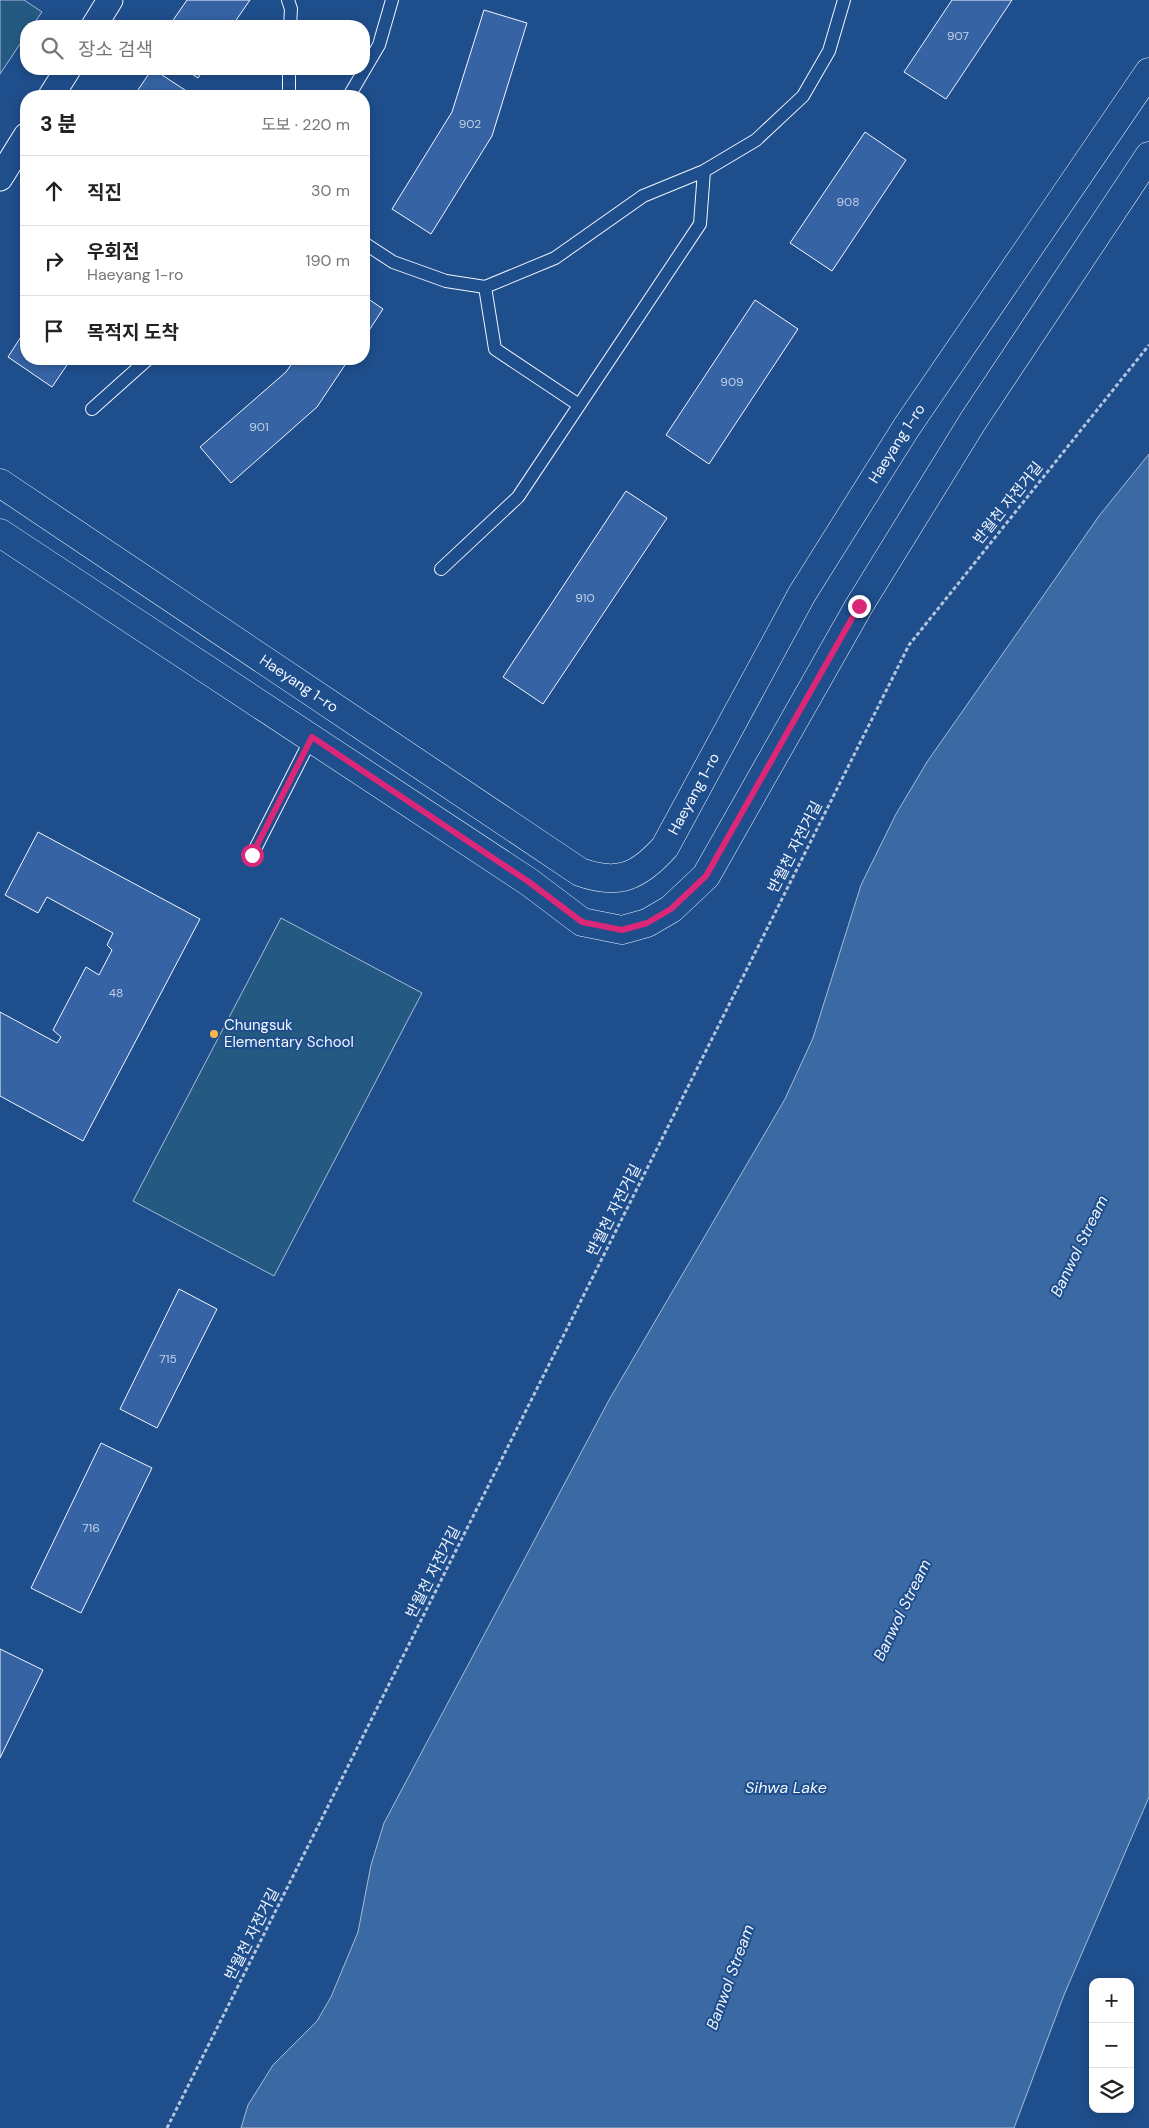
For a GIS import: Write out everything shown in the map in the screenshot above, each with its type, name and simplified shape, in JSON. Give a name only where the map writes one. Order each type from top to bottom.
[{"type":"street","points":[[98,20],[110,0]]},
{"type":"street","name":"Haeyang 1-ro","points":[[0,483],[580,872],[594,877],[612,879],[632,875],[650,863],[665,847],[807,586],[906,428],[1149,72]]},
{"type":"street","points":[[54,90],[64,75]]},
{"type":"street","points":[[0,178],[20,146]]},
{"type":"street","points":[[0,533],[312,737],[529,882],[582,922],[622,930],[647,923],[671,909],[706,876],[870,589],[973,421],[1149,156]]},
{"type":"lane","points":[[288,0],[291,9],[290,20]]},
{"type":"lane","points":[[370,61],[379,46],[392,0]]},
{"type":"lane","points":[[370,247],[393,262],[446,281],[486,287],[555,258],[643,196],[704,171],[756,140],[804,96],[829,51],[844,0]]},
{"type":"lane","points":[[288,90],[289,75]]},
{"type":"lane","points":[[353,90],[362,75]]},
{"type":"lane","points":[[441,569],[518,497],[700,224],[704,171]]},
{"type":"lane","points":[[486,287],[495,349],[579,405]]},
{"type":"lane","points":[[92,409],[141,365]]},
{"type":"lane","points":[[252,855],[312,737]]},
{"type":"path","name":"반월천 자전거길","points":[[167,2128],[909,645],[1149,345]]},
{"type":"shaded area","points":[[0,0],[24,0],[42,12],[36,20],[20,20],[20,44],[0,74]]},
{"type":"shaded area","points":[[281,918],[422,993],[274,1276],[133,1201]]},
{"type":"water","name":"Sihwa Lake","points":[[1149,454],[1149,1797],[1064,1995],[1014,2128],[241,2128],[248,2105],[273,2065],[317,2021],[331,1997],[358,1932],[371,1865],[384,1823],[609,1400],[785,1099],[813,1038],[861,885],[896,814],[927,762],[1099,516]]},
{"type":"building","points":[[187,0],[250,0],[236,20],[173,20]]},
{"type":"building","points":[[952,0],[1012,0],[946,99],[904,72]]},
{"type":"building","points":[[484,10],[527,23],[492,136],[431,234],[392,209],[452,112]]},
{"type":"building","points":[[148,75],[162,75],[185,90],[138,90]]},
{"type":"building","points":[[865,132],[906,160],[832,271],[790,243]]},
{"type":"building","points":[[370,300],[383,309],[370,329]]},
{"type":"building","points":[[755,300],[798,329],[709,464],[666,435]]},
{"type":"building","points":[[20,338],[20,365],[67,365],[52,387],[8,357]]},
{"type":"building","points":[[291,365],[345,365],[317,407],[231,483],[200,447],[286,372]]},
{"type":"building","points":[[626,491],[667,518],[543,704],[503,677]]},
{"type":"building","points":[[38,832],[200,919],[83,1141],[0,1096],[0,1012],[57,1043],[61,1037],[53,1030],[86,967],[99,975],[112,950],[107,945],[113,933],[47,897],[38,913],[5,895]]},
{"type":"building","points":[[179,1289],[217,1309],[157,1428],[120,1409]]},
{"type":"building","points":[[101,1443],[152,1468],[81,1613],[31,1588]]},
{"type":"building","points":[[0,1649],[43,1670],[0,1758]]},
{"type":"place","name":"Chungsuk Elementary School","points":[[214,1034]]},
{"type":"route","points":[[252,855],[312,737],[529,882],[562,909],[582,922],[599,927],[622,930],[647,923],[671,909],[706,876],[859,606]]},
{"type":"water label","name":"Banwol Stream","points":[[1079,1246]]},
{"type":"water label","name":"Banwol Stream","points":[[902,1610]]},
{"type":"water label","name":"Banwol Stream","points":[[730,1977]]}]
